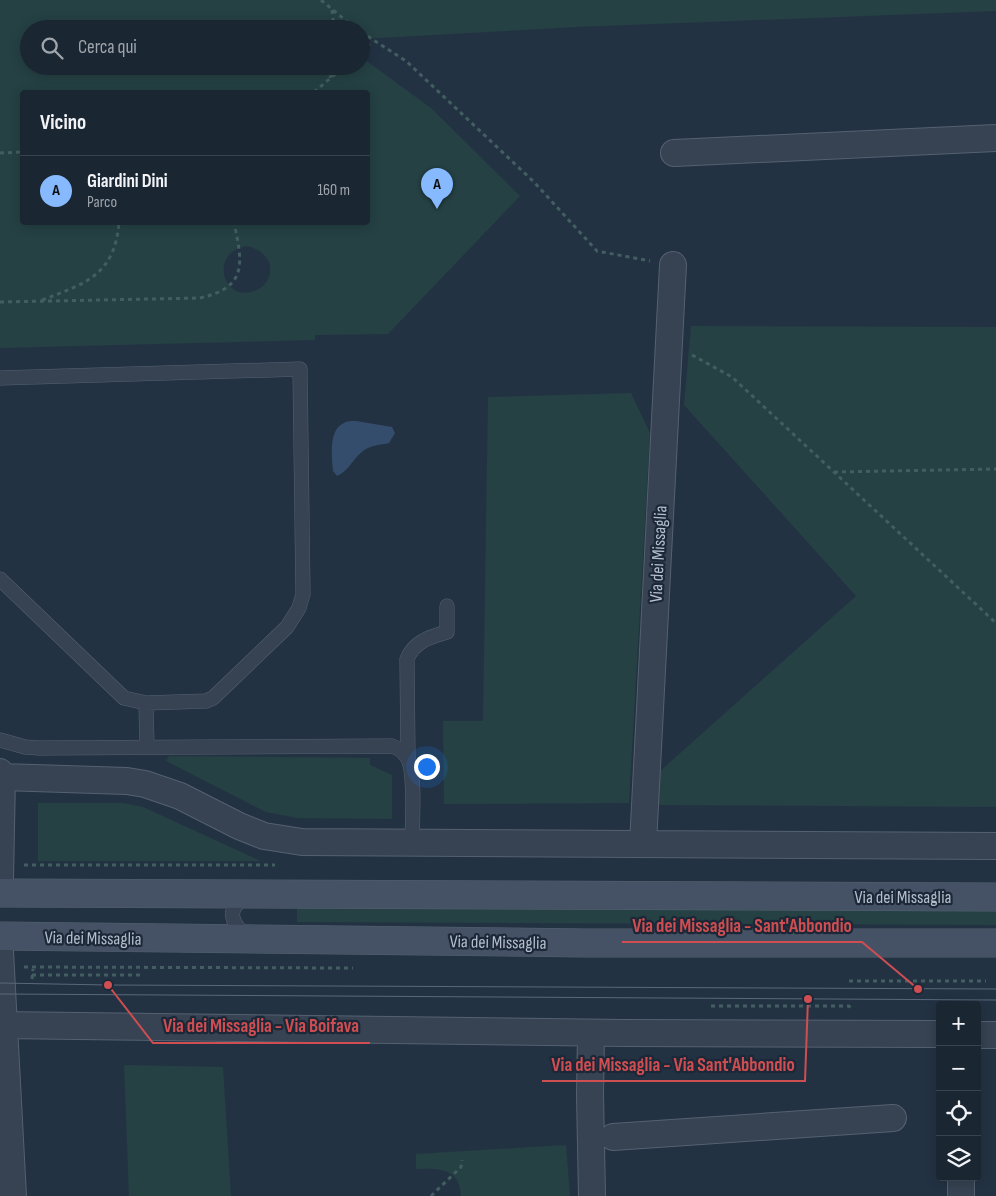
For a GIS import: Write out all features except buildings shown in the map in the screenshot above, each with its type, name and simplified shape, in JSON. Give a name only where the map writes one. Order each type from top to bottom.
[{"type":"main road","name":"Via dei Missaglia","points":[[0,893],[996,897]]},
{"type":"main road","name":"Via dei Missaglia","points":[[0,936],[576,943],[996,943]]},
{"type":"street","points":[[674,153],[996,138]]},
{"type":"street","name":"Via dei Missaglia","points":[[643,844],[673,265]]},
{"type":"street","points":[[9,872],[1,776],[127,781],[145,784],[180,796],[251,831],[282,840],[302,842],[996,846]]},
{"type":"street","points":[[0,952],[2,1025],[14,1196]]},
{"type":"street","points":[[2,1025],[936,1034]]},
{"type":"street","points":[[591,1032],[592,1196]]},
{"type":"street","points":[[981,1035],[996,1035]]},
{"type":"street","points":[[613,1137],[893,1118]]},
{"type":"street","points":[[961,1181],[961,1196]]},
{"type":"lane","points":[[0,378],[300,369],[303,594],[299,608],[287,627],[213,698],[206,701],[146,703],[124,698],[0,579]]},
{"type":"lane","points":[[412,843],[412,775],[408,758],[407,659],[411,649],[430,637],[447,632],[447,606]]},
{"type":"lane","points":[[146,703],[147,747]]},
{"type":"lane","points":[[0,740],[26,747],[39,748],[392,746],[399,748],[408,758]]},
{"type":"lane","points":[[255,894],[245,897],[239,902],[232,917],[237,928],[248,937],[255,939]]},
{"type":"path","points":[[321,0],[345,20]]},
{"type":"path","points":[[332,10],[333,20]]},
{"type":"path","points":[[370,39],[406,61],[534,182],[597,251],[673,265]]},
{"type":"path","points":[[370,44],[373,41]]},
{"type":"path","points":[[330,79],[331,75]]},
{"type":"path","points":[[316,90],[335,75]]},
{"type":"path","points":[[0,153],[20,152]]},
{"type":"path","points":[[38,302],[76,288],[95,276],[109,260],[118,240],[119,225]]},
{"type":"path","points":[[0,302],[200,298],[223,291],[235,279],[240,268],[240,255],[235,225]]},
{"type":"path","points":[[670,348],[688,354],[732,377],[996,623]]},
{"type":"path","points":[[834,472],[996,469]]},
{"type":"path","points":[[9,872],[285,864]]},
{"type":"path","points":[[33,970],[32,977],[140,975]]},
{"type":"path","points":[[849,981],[986,981]]},
{"type":"path","points":[[710,1006],[848,1006]]},
{"type":"path","points":[[432,1196],[461,1166],[462,1160]]},
{"type":"green space","points":[[0,0],[996,0],[996,11],[576,27],[370,38],[370,20],[20,20],[20,75],[370,75],[370,64],[431,108],[520,196],[388,334],[315,335],[315,340],[0,348]],"holes":[[[247,246],[266,257],[269,262],[270,273],[267,281],[260,288],[243,293],[234,290],[228,284],[224,275],[224,266],[227,257],[235,250]]]},
{"type":"green space","points":[[691,326],[996,327],[996,807],[659,805],[659,772],[856,596],[684,405]]},
{"type":"green space","points":[[631,393],[650,433],[629,803],[444,804],[443,721],[483,721],[488,397]]},
{"type":"green space","points":[[169,756],[370,758],[370,765],[392,775],[392,819],[297,818],[266,812],[166,761]]},
{"type":"green space","points":[[38,803],[123,803],[143,807],[261,861],[38,861]]},
{"type":"green space","points":[[297,907],[996,911],[996,925],[297,922]]},
{"type":"green space","points":[[124,1065],[223,1067],[231,1196],[129,1196]]},
{"type":"green space","points":[[566,1145],[570,1196],[461,1196],[457,1180],[447,1172],[433,1169],[416,1169],[416,1154]]},
{"type":"water","points":[[356,421],[392,427],[395,433],[389,443],[372,446],[363,451],[345,471],[337,476],[333,471],[332,452],[335,431],[344,423]]},
{"type":"tram line","points":[[0,983],[996,989]]},
{"type":"tram line","points":[[0,994],[996,1000]]},
{"type":"place","name":"Giardini Dini","points":[[437,209]]},
{"type":"place","name":"Via dei Missaglia - Via Boifava","points":[[108,985]]},
{"type":"place","name":"Via dei Missaglia - Sant'Abbondio","points":[[918,989]]},
{"type":"place","name":"Via dei Missaglia - Via Sant'Abbondio","points":[[808,999]]}]
